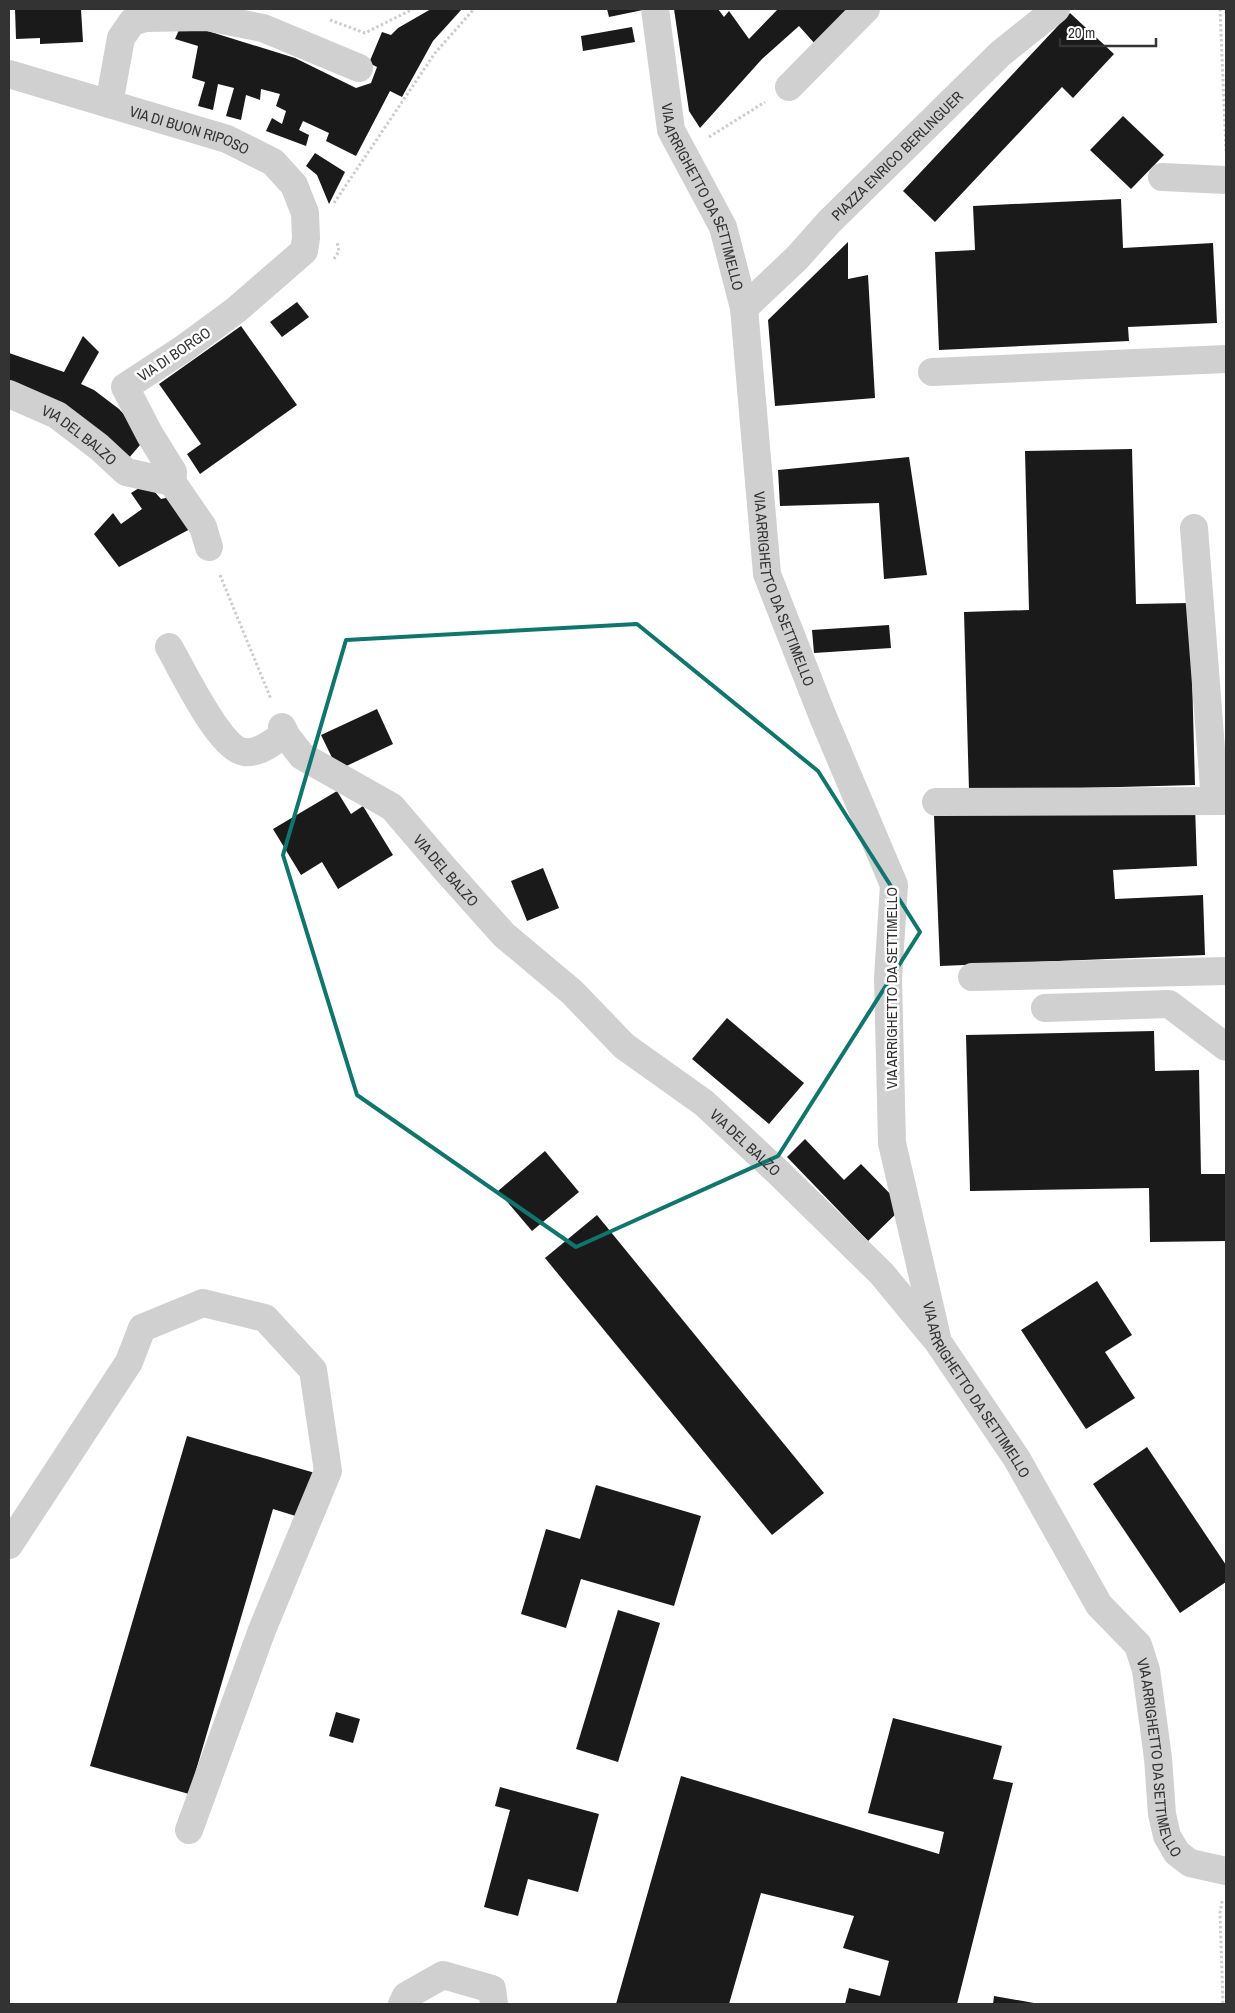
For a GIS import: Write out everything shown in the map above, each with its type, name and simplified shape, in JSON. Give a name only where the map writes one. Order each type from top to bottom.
[{"type":"street","name":"VIA ARRIGHETTO DA SETTIMELLO","points":[[655,9],[671,130],[723,226],[744,308],[767,574],[823,717],[894,885],[888,978],[892,1143],[938,1342],[1017,1459],[1099,1605],[1138,1645],[1147,1679],[1158,1758],[1162,1814],[1167,1836],[1177,1853],[1225,1884]]},
{"type":"street","points":[[789,87],[866,9]]},
{"type":"street","name":"PIAZZA ENRICO BERLINGUER","points":[[744,308],[994,60],[1056,9]]},
{"type":"street","points":[[109,104],[121,38],[132,22],[145,18],[207,17],[262,28],[359,68]]},
{"type":"street","name":"VIA DI BUON RIPOSO","points":[[9,74],[227,139],[273,162],[294,185],[305,213],[306,238],[304,251]]},
{"type":"street","points":[[1162,177],[1226,180]]},
{"type":"street","name":"VIA DI BORGO","points":[[172,482],[173,472],[150,435],[125,387],[183,350],[236,310],[304,251]]},
{"type":"street","points":[[932,372],[1226,359]]},
{"type":"street","name":"VIA DEL BALZO","points":[[9,394],[57,415],[99,447],[126,472],[172,482]]},
{"type":"street","points":[[172,482],[203,527],[208,547]]},
{"type":"street","points":[[936,802],[1221,801],[1194,528]]},
{"type":"street","points":[[169,647],[216,730],[235,748],[243,752],[253,752],[263,748],[284,731]]},
{"type":"street","name":"VIA DEL BALZO","points":[[284,731],[302,756],[336,777],[392,807],[504,935],[572,992],[624,1046],[704,1103],[779,1173],[882,1274],[938,1342]]},
{"type":"street","points":[[972,977],[1226,971]]},
{"type":"street","points":[[1045,1008],[1169,1004],[1226,1048]]},
{"type":"street","points":[[9,1545],[129,1362],[142,1328],[203,1303],[265,1318],[313,1370],[328,1471],[262,1630],[189,1830]]},
{"type":"street","points":[[402,2004],[406,1996],[443,1975],[492,1989],[494,2004]]},
{"type":"path","points":[[306,46],[316,15],[365,33],[413,9]]},
{"type":"path","points":[[330,207],[435,53],[474,9]]},
{"type":"path","points":[[1220,9],[1226,153]]},
{"type":"path","points":[[684,154],[789,87]]},
{"type":"path","points":[[329,263],[339,252],[338,244],[334,238]]},
{"type":"path","points":[[208,547],[284,731]]},
{"type":"path","points":[[1223,2004],[1220,1913],[1225,1884]]},
{"type":"highlighted area","points":[[637,624],[818,771],[920,932],[778,1156],[576,1247],[357,1095],[283,855],[346,640]]},
{"type":"building","points":[[15,9],[81,9],[83,42],[40,44],[40,38],[16,39]]},
{"type":"building","points":[[431,9],[462,9],[433,41],[402,97],[390,91],[356,156],[326,141],[329,133],[303,121],[299,130],[309,135],[306,146],[266,131],[272,118],[282,124],[286,111],[276,106],[280,94],[261,89],[260,100],[246,95],[241,120],[226,116],[234,88],[218,84],[213,110],[198,106],[205,82],[192,78],[198,46],[175,39],[182,23],[295,58],[356,88],[371,83],[377,67],[369,63],[382,32],[391,35],[398,28]]},
{"type":"building","points":[[607,9],[643,9],[643,10],[609,17]]},
{"type":"building","points":[[674,9],[718,9],[724,17],[729,11],[749,39],[778,9],[850,9],[816,45],[799,26],[762,59],[700,128],[689,111]]},
{"type":"building","points":[[1070,13],[1114,54],[1073,98],[1062,87],[935,222],[903,191]]},
{"type":"building","points":[[632,27],[635,42],[583,51],[581,36]]},
{"type":"building","points":[[1123,116],[1164,155],[1131,189],[1090,150]]},
{"type":"building","points":[[315,153],[345,172],[329,204],[317,175],[306,166]]},
{"type":"building","points":[[1121,199],[1123,248],[1213,243],[1217,323],[1128,327],[1129,341],[939,350],[935,252],[975,250],[973,206]]},
{"type":"building","points":[[848,242],[848,279],[868,275],[875,398],[775,406],[768,320]]},
{"type":"building","points":[[297,302],[309,317],[282,337],[270,322]]},
{"type":"building","points":[[241,326],[297,405],[200,474],[187,454],[201,444],[159,384]]},
{"type":"building","points":[[83,336],[99,352],[81,384],[94,390],[119,409],[146,438],[128,459],[9,382],[9,353],[64,372]]},
{"type":"building","points":[[1132,449],[1136,604],[1190,603],[1195,785],[969,791],[964,612],[1029,610],[1025,451]]},
{"type":"building","points":[[909,457],[927,575],[884,579],[879,503],[780,506],[778,470]]},
{"type":"building","points":[[147,483],[161,499],[175,496],[192,528],[119,567],[94,534],[113,513],[121,524],[142,509],[131,493]]},
{"type":"building","points":[[889,625],[891,648],[814,653],[812,630]]},
{"type":"building","points":[[377,709],[393,744],[338,770],[321,735]]},
{"type":"building","points":[[337,791],[351,814],[363,806],[393,855],[338,889],[322,862],[301,875],[273,829]]},
{"type":"building","points":[[1195,805],[1197,866],[1113,870],[1115,899],[1203,895],[1205,955],[940,966],[934,816]]},
{"type":"building","points":[[543,868],[559,908],[527,921],[511,881]]},
{"type":"building","points":[[727,1018],[804,1083],[769,1124],[692,1059]]},
{"type":"building","points":[[1154,1031],[1155,1071],[1199,1070],[1201,1174],[1226,1174],[1226,1241],[1150,1242],[1149,1188],[970,1191],[966,1035]]},
{"type":"building","points":[[805,1139],[844,1180],[861,1164],[903,1207],[868,1241],[787,1157]]},
{"type":"building","points":[[545,1151],[579,1192],[532,1231],[498,1191]]},
{"type":"building","points":[[597,1215],[824,1493],[772,1535],[545,1258]]},
{"type":"building","points":[[1097,1281],[1132,1335],[1105,1352],[1135,1398],[1086,1429],[1021,1330]]},
{"type":"building","points":[[187,1436],[315,1473],[302,1518],[273,1509],[189,1794],[90,1766]]},
{"type":"building","points":[[1147,1447],[1226,1565],[1226,1582],[1180,1613],[1093,1484]]},
{"type":"building","points":[[596,1485],[701,1516],[674,1606],[581,1579],[566,1628],[521,1614],[546,1529],[580,1539]]},
{"type":"building","points":[[618,1610],[660,1623],[618,1762],[576,1749]]},
{"type":"building","points":[[336,1712],[360,1719],[353,1743],[329,1736]]},
{"type":"building","points":[[893,1718],[1002,1746],[993,1779],[1013,1783],[957,2004],[845,2004],[849,1988],[880,1996],[889,1961],[843,1948],[854,1916],[761,1893],[729,2004],[616,2004],[681,1776],[939,1854],[944,1832],[868,1813]]},
{"type":"building","points":[[500,1787],[599,1814],[578,1892],[528,1879],[518,1916],[484,1907],[510,1810],[495,1806]]},
{"type":"building","points":[[994,1996],[1034,2003],[1034,2004],[993,2004]]}]
